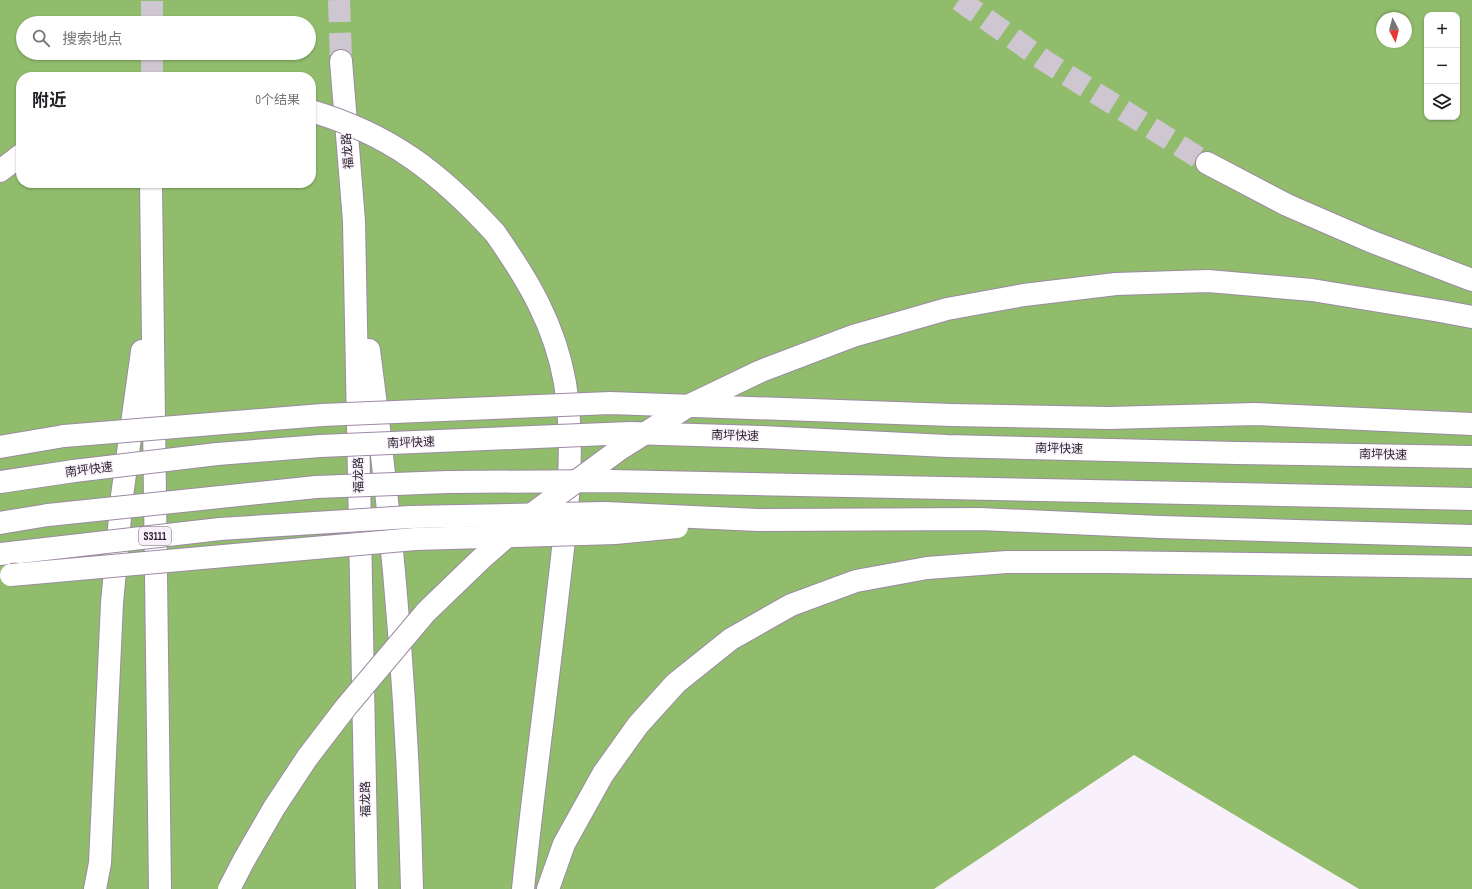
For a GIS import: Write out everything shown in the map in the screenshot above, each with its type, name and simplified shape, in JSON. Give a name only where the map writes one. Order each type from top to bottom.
[{"type":"highway","name":"福龙路","points":[[341,61],[354,221],[368,889]]},
{"type":"highway","points":[[316,112],[333,117],[373,134],[406,154],[436,175],[471,207],[495,233],[517,264],[539,302],[555,343],[565,382],[569,425],[569,476],[563,554],[530,818],[523,889]]},
{"type":"highway","points":[[0,171],[16,159]]},
{"type":"highway","points":[[1207,163],[1287,205],[1370,241],[1472,280]]},
{"type":"highway","name":"S3111","points":[[151,188],[160,889]]},
{"type":"highway","points":[[354,221],[383,457],[396,588],[406,751],[412,889]]},
{"type":"highway","points":[[95,889],[100,862],[112,603],[122,496],[152,276]]},
{"type":"highway","points":[[229,889],[274,808],[307,758],[346,707],[426,612],[481,559],[536,511],[620,448],[690,405],[762,371],[853,336],[947,309],[1024,295],[1116,284],[1216,282],[1312,290],[1472,317]]},
{"type":"highway","points":[[0,447],[64,436],[322,415],[610,403],[952,416],[1108,418],[1255,414],[1472,424]]},
{"type":"highway","name":"南坪快速","points":[[0,482],[74,471],[217,454],[320,446],[630,433],[761,437],[947,446],[1472,457]]},
{"type":"highway","points":[[0,523],[48,515],[316,487],[456,482],[611,481],[1472,499]]},
{"type":"highway","points":[[10,553],[220,529],[410,517],[606,513],[758,520],[980,519],[1160,528],[1472,536]]},
{"type":"highway","points":[[5,576],[415,538],[615,533],[758,520]]},
{"type":"highway","points":[[548,889],[564,844],[603,774],[638,725],[676,683],[731,639],[791,605],[856,581],[927,568],[1007,562],[1472,567]]},
{"type":"green space","points":[[0,0],[1472,0],[1472,889],[1359,889],[1134,755],[934,889],[0,889]]},
{"type":"tunnel","points":[[152,0],[152,16]]},
{"type":"tunnel","points":[[339,0],[341,61]]},
{"type":"tunnel","points":[[959,0],[1045,61],[1207,163]]},
{"type":"tunnel","points":[[152,60],[152,72]]}]
